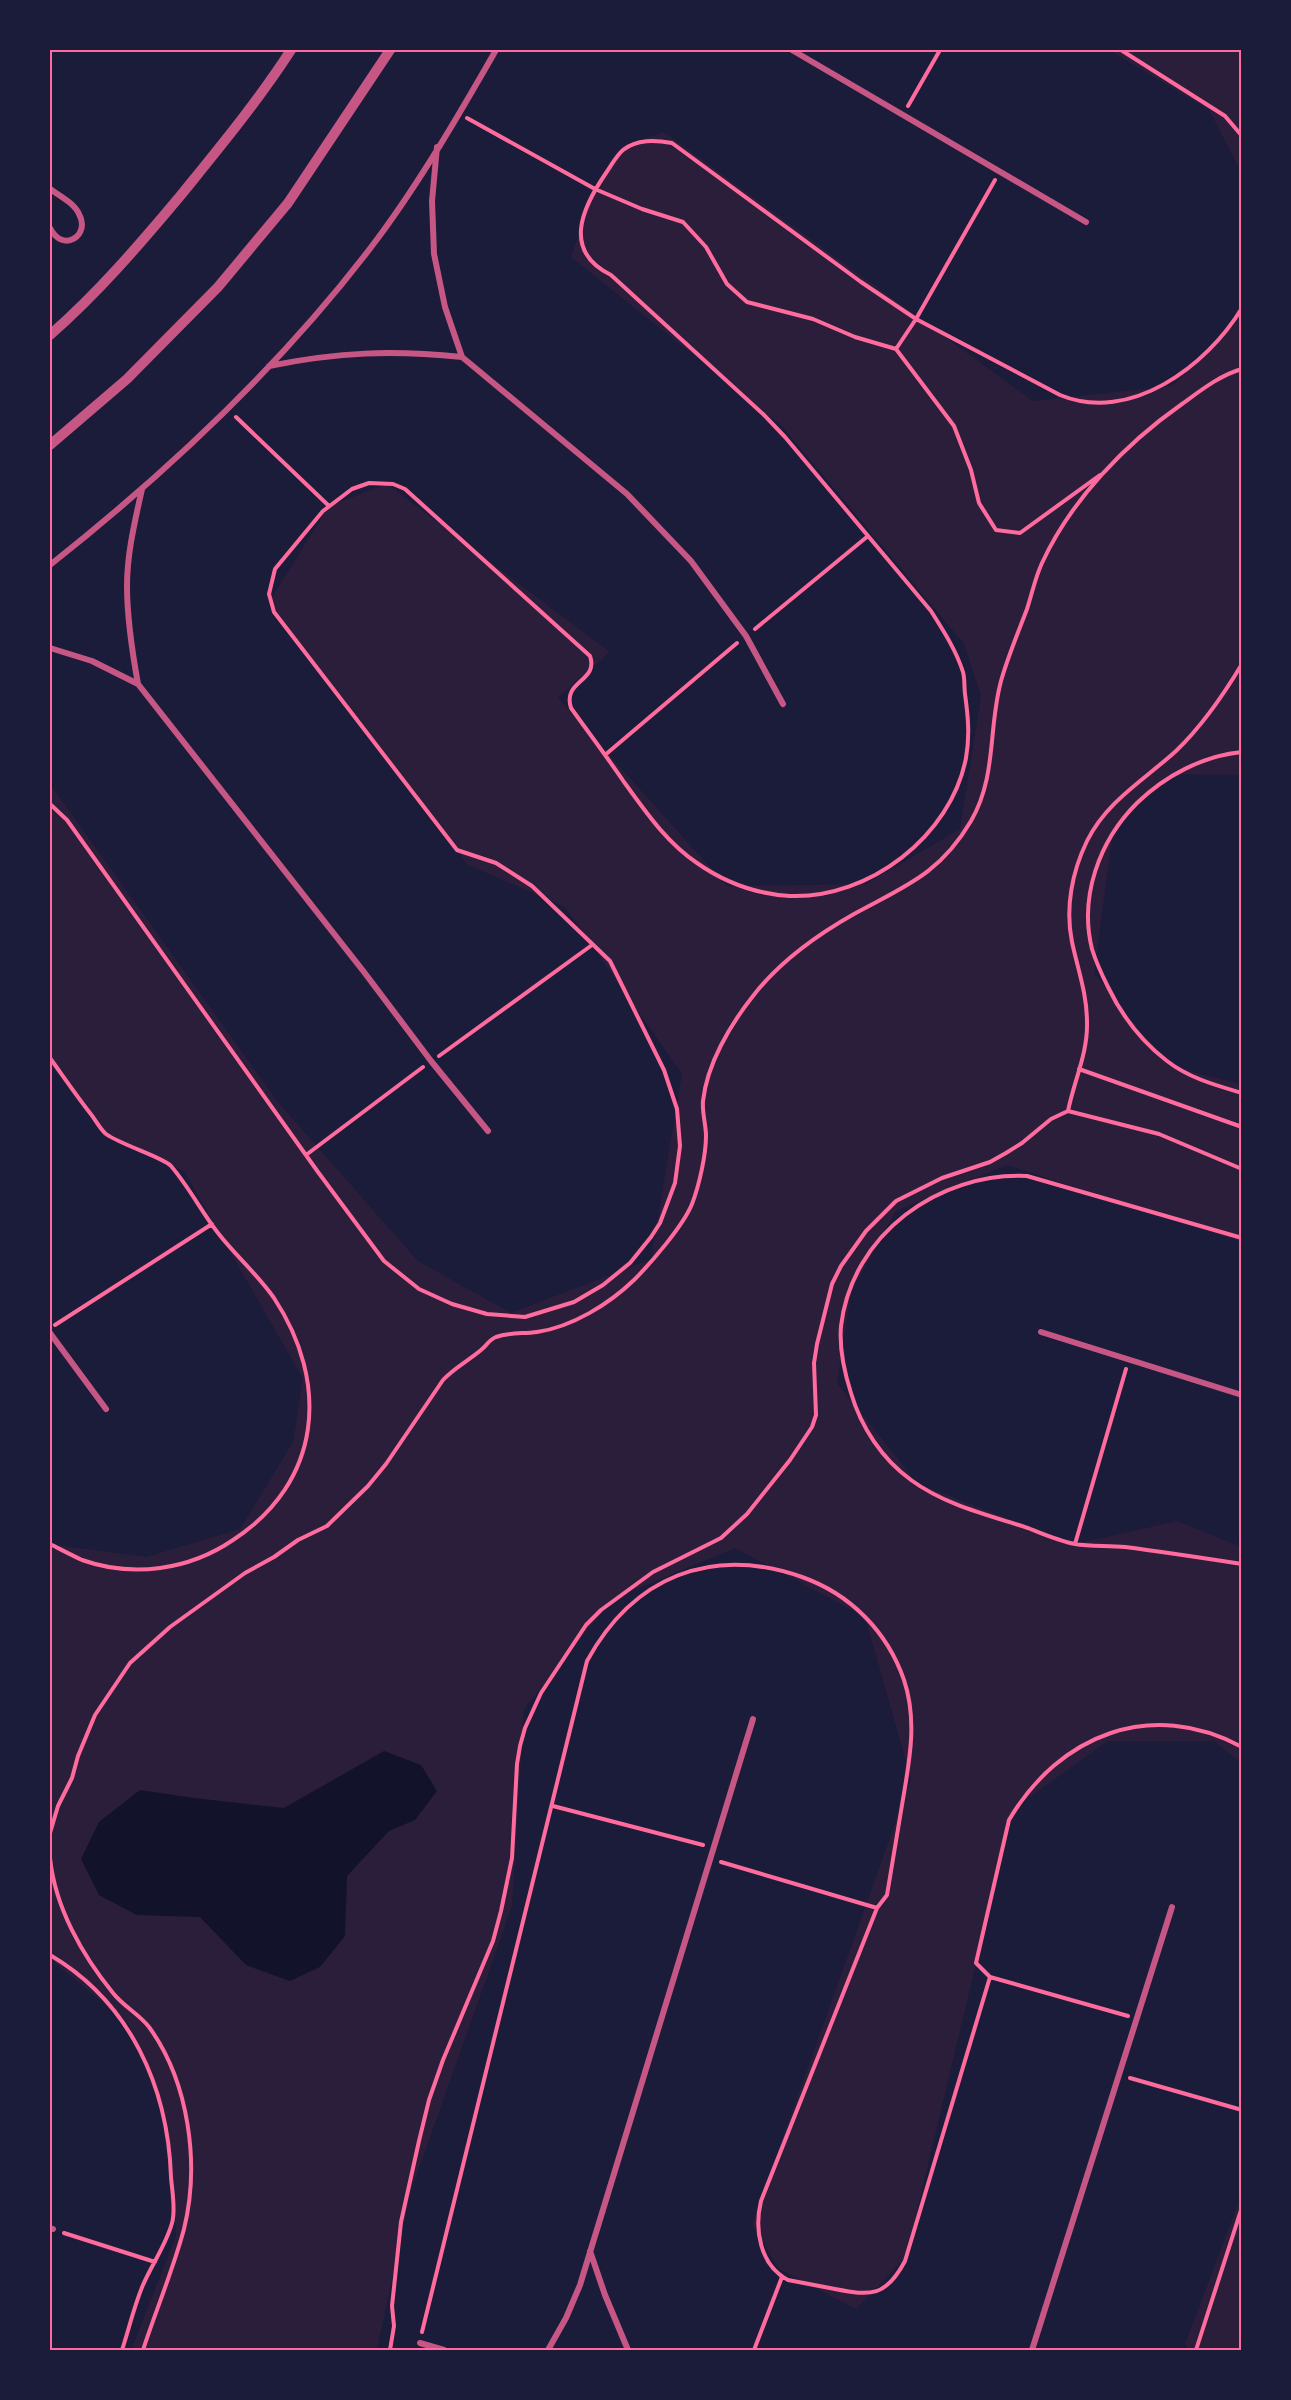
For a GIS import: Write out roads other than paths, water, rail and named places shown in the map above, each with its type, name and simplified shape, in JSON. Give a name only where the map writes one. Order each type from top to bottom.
[{"type":"street","points":[[50,335],[72,315],[147,235],[218,151],[291,50]]},
{"type":"street","points":[[50,446],[127,379],[218,287],[288,203],[390,50]]},
{"type":"street","points":[[50,565],[142,487],[227,408],[333,293],[378,238],[459,114],[496,50]]},
{"type":"street","points":[[792,50],[1086,222]]},
{"type":"street","points":[[437,147],[432,201],[434,254],[445,306],[462,357],[627,494],[691,561],[746,636],[783,704]]},
{"type":"street","points":[[50,189],[79,213],[82,222],[81,232],[74,239],[64,242],[54,237],[50,228]]},
{"type":"street","points":[[267,366],[315,357],[364,352],[413,352],[462,357]]},
{"type":"street","points":[[138,684],[129,635],[127,585],[132,536],[142,487]]},
{"type":"street","points":[[50,648],[92,661],[138,684],[364,972],[430,1061],[488,1131]]},
{"type":"street","points":[[1041,1332],[1242,1395]]},
{"type":"street","points":[[50,1333],[106,1409]]},
{"type":"street","points":[[548,2350],[571,2307],[590,2251],[753,1719]]},
{"type":"street","points":[[1032,2350],[1172,1907]]},
{"type":"street","points":[[590,2251],[628,2350]]},
{"type":"street","points":[[420,2343],[444,2350]]}]
